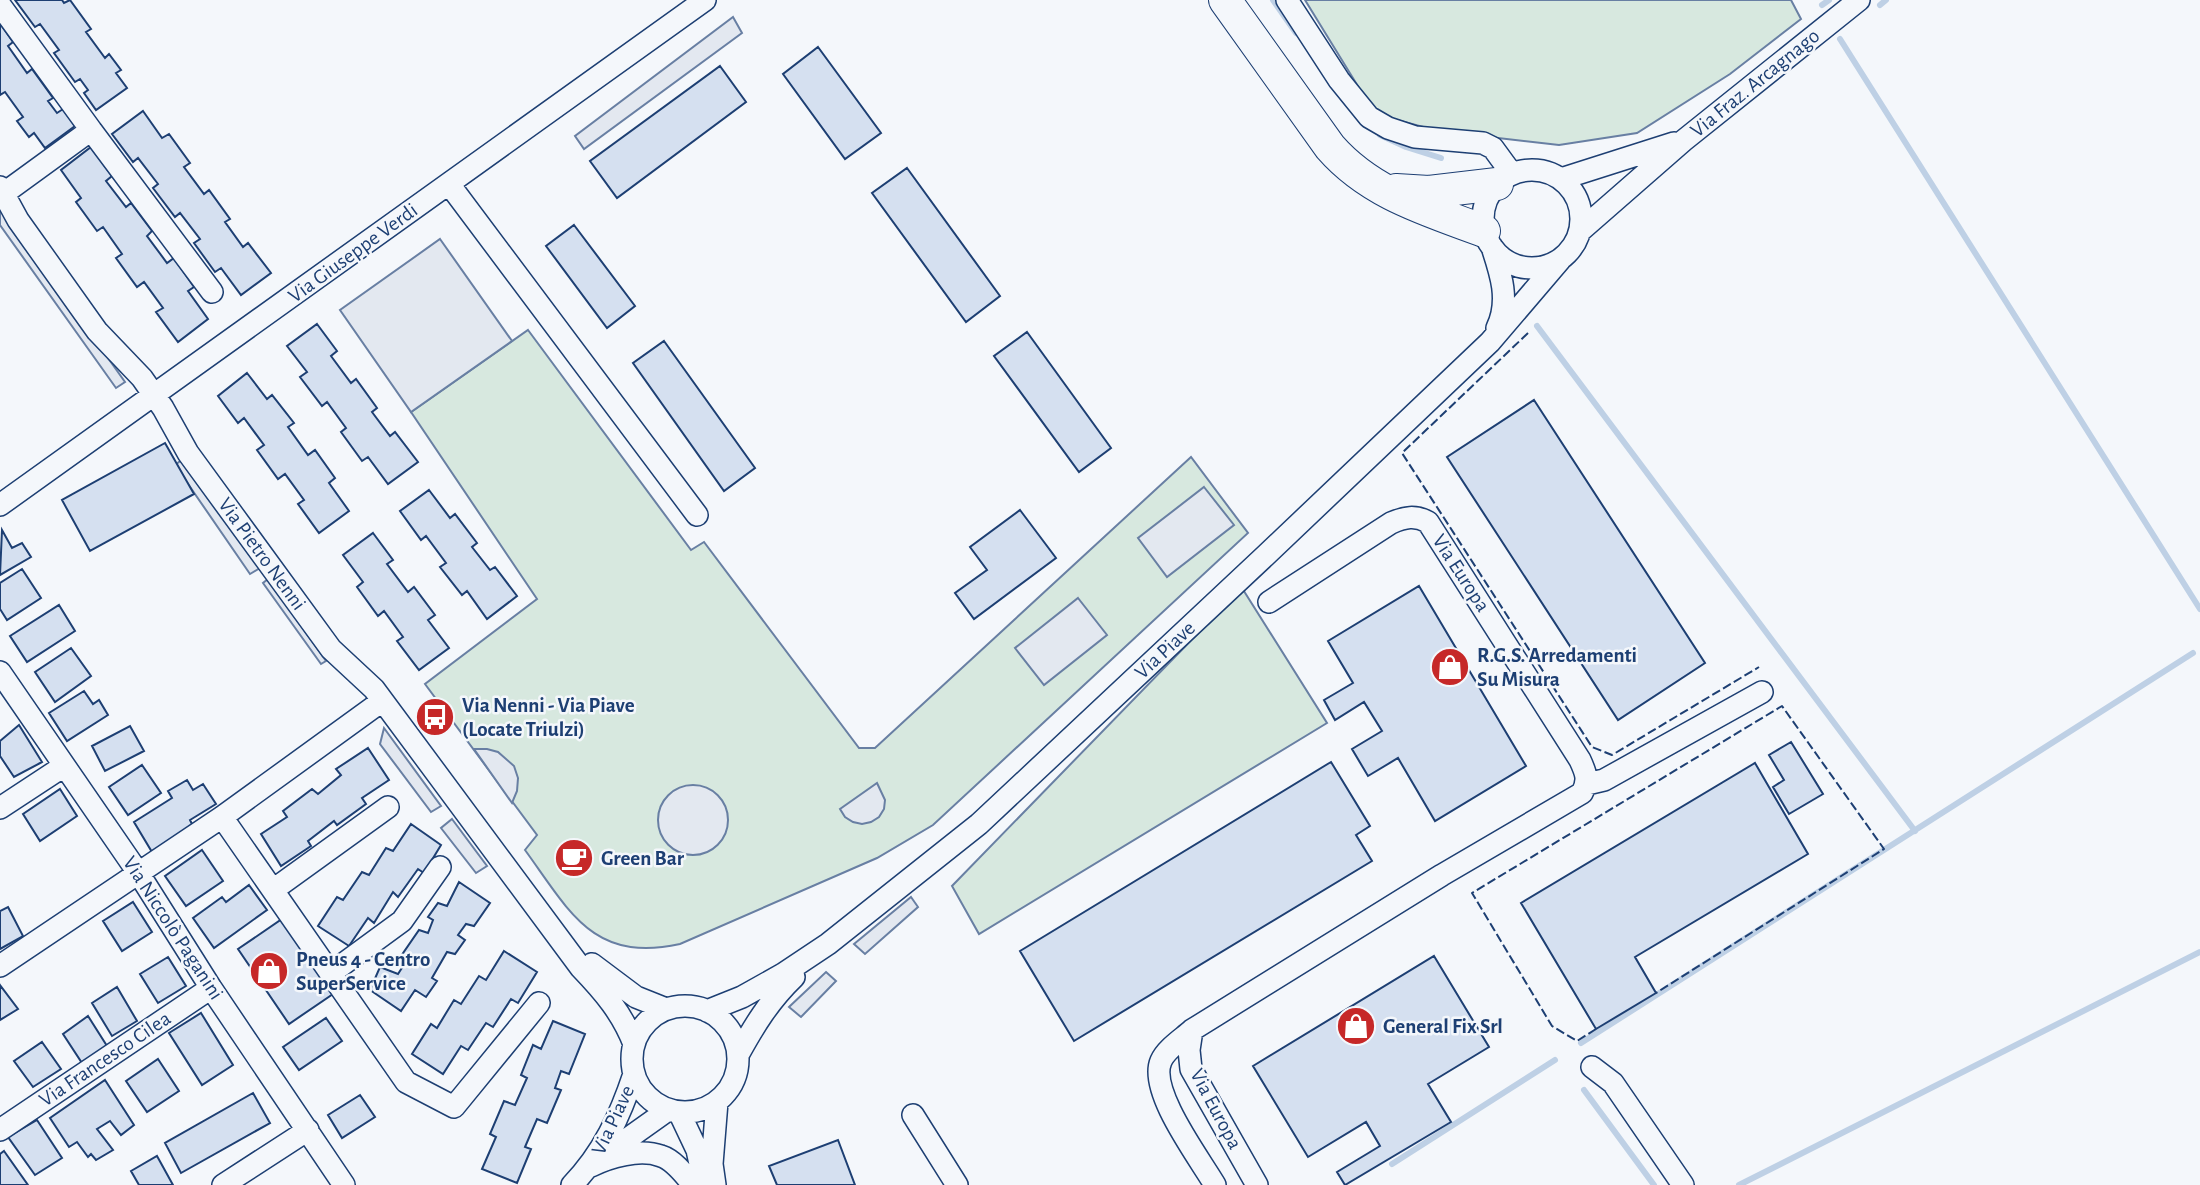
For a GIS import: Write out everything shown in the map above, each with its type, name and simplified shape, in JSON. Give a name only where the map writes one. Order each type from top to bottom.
[{"type":"highway","points":[[1225,0],[1329,147],[1345,165],[1381,189],[1488,239]]},
{"type":"highway","points":[[1381,189],[1429,191],[1504,179]]},
{"type":"street","name":"Via Giuseppe Verdi","points":[[0,505],[705,0]]},
{"type":"street","points":[[1287,0],[1339,80],[1369,117],[1388,128],[1415,137],[1483,143],[1493,148],[1504,179],[1537,169],[1561,179],[1572,189],[1578,202],[1580,231]]},
{"type":"street","name":"Via Fraz. Arcagnago","points":[[1580,231],[1683,141],[1860,0]]},
{"type":"street","points":[[0,5],[212,292]]},
{"type":"street","points":[[2,190],[91,130]]},
{"type":"street","points":[[1561,179],[1683,141]]},
{"type":"street","name":"Via Piave","points":[[1490,342],[1501,320],[1504,303],[1503,286],[1488,239],[1485,206],[1504,179]]},
{"type":"street","points":[[449,184],[697,515]]},
{"type":"street","name":"Via Pietro Nenni","points":[[2,190],[18,220],[97,331],[142,378],[188,453],[331,649],[374,690],[538,912],[582,968],[609,997],[626,1024],[634,1044]]},
{"type":"street","name":"Via Piave","points":[[717,1102],[729,1090],[734,1079],[738,1055],[774,996],[828,944],[979,824],[1246,575],[1490,342],[1576,242],[1580,231]]},
{"type":"street","points":[[1488,239],[1501,257],[1515,265],[1530,268],[1546,266],[1560,260]]},
{"type":"street","name":"Via Europa","points":[[1215,1185],[1166,1101],[1158,1080],[1160,1062],[1166,1053],[1192,1030],[1442,875],[1582,793],[1587,784],[1586,773],[1580,760],[1429,522],[1419,517],[1404,517],[1391,523],[1269,602]]},
{"type":"street","name":"Via Niccolò Paganini","points":[[0,672],[139,874],[211,988],[344,1185]]},
{"type":"street","name":"Via Europa","points":[[1587,784],[1604,780],[1762,692]]},
{"type":"street","points":[[0,966],[222,817],[382,701]]},
{"type":"street","points":[[0,808],[64,766]]},
{"type":"street","points":[[273,890],[388,807]]},
{"type":"street","points":[[222,817],[406,1082],[454,1107],[539,1003]]},
{"type":"street","points":[[331,973],[402,921],[440,867]]},
{"type":"street","name":"Via Pietro Nenni","points":[[538,912],[579,954],[610,978],[636,997],[666,1009]]},
{"type":"street","name":"Via Piave","points":[[666,1009],[687,1006],[707,1011],[742,997],[828,944]]},
{"type":"street","name":"Via Francesco Cilea","points":[[0,1130],[211,988]]},
{"type":"street","points":[[634,1044],[649,1020],[666,1009]]},
{"type":"street","points":[[707,1011],[727,1027],[733,1036],[738,1055]]},
{"type":"street","name":"Via Europa","points":[[1192,1030],[1189,1050],[1191,1069],[1257,1185]]},
{"type":"street","name":"Via Piave","points":[[634,1044],[634,1074],[645,1094],[660,1106],[674,1111]]},
{"type":"street","points":[[1592,1067],[1614,1083],[1683,1185]]},
{"type":"street","name":"Via Piave","points":[[572,1185],[598,1162],[634,1074]]},
{"type":"street","points":[[598,1162],[623,1142],[674,1111],[698,1111],[717,1102],[712,1164],[715,1185]]},
{"type":"street","points":[[674,1111],[691,1134],[706,1185]]},
{"type":"street","points":[[913,1115],[957,1185]]},
{"type":"street","points":[[223,1185],[308,1130]]},
{"type":"street","points":[[598,1162],[639,1154],[661,1156],[682,1171],[693,1185]]},
{"type":"shaded area","points":[[1305,0],[1791,0],[1801,19],[1730,74],[1637,133],[1559,145],[1438,131],[1375,114]]},
{"type":"shaded area","points":[[733,17],[742,33],[584,149],[575,136]]},
{"type":"shaded area","points":[[0,206],[125,382],[116,388],[0,225]]},
{"type":"shaded area","points":[[440,239],[512,341],[411,412],[340,310]]},
{"type":"shaded area","points":[[528,330],[691,550],[704,542],[859,748],[875,748],[1191,457],[1248,533],[933,825],[877,858],[680,944],[650,948],[625,946],[605,939],[587,927],[556,894],[525,850],[537,835],[425,684],[537,599],[411,412]]},
{"type":"shaded area","points":[[183,459],[260,568],[250,574],[175,465]]},
{"type":"shaded area","points":[[1204,487],[1234,525],[1167,577],[1138,538]]},
{"type":"shaded area","points":[[268,579],[326,661],[321,664],[263,583]]},
{"type":"shaded area","points":[[1242,588],[1327,723],[979,934],[952,886]]},
{"type":"shaded area","points":[[1078,598],[1107,635],[1044,685],[1015,648]]},
{"type":"shaded area","points":[[384,728],[441,806],[431,812],[380,744]]},
{"type":"shaded area","points":[[474,749],[498,752],[514,766],[518,778],[512,803]]},
{"type":"shaded area","points":[[877,783],[885,800],[879,817],[862,824],[845,817],[840,809]]},
{"type":"shaded area","points":[[686,785],[700,785],[713,791],[722,800],[728,820],[726,833],[718,845],[700,855],[686,855],[673,849],[664,840],[658,827],[658,813],[664,800],[673,791]]},
{"type":"shaded area","points":[[452,819],[487,866],[476,873],[441,828]]},
{"type":"shaded area","points":[[911,897],[918,907],[865,954],[854,944]]},
{"type":"shaded area","points":[[826,972],[836,981],[801,1017],[789,1007]]},
{"type":"building","points":[[15,0],[62,0],[64,3],[70,0],[91,29],[86,32],[105,58],[109,54],[121,70],[116,73],[127,88],[96,110],[84,93],[88,90],[80,79],[75,82],[54,53],[59,50],[40,24],[35,27]]},
{"type":"building","points":[[0,23],[13,42],[8,46],[27,73],[32,69],[53,98],[48,101],[57,113],[63,109],[75,126],[45,148],[34,133],[29,137],[17,121],[23,117],[5,92],[0,95]]},
{"type":"building","points":[[818,47],[881,133],[845,159],[783,74]]},
{"type":"building","points":[[720,66],[746,102],[617,198],[590,161]]},
{"type":"building","points":[[143,111],[162,138],[169,134],[190,163],[184,167],[204,194],[209,190],[230,219],[225,222],[243,247],[248,243],[271,273],[241,295],[221,268],[215,272],[194,243],[200,239],[180,213],[175,217],[153,188],[158,184],[138,158],[133,162],[112,134]]},
{"type":"building","points":[[91,147],[112,176],[106,181],[126,207],[131,203],[152,231],[147,236],[167,263],[174,258],[194,287],[188,291],[208,319],[178,342],[156,312],[163,308],[144,282],[137,287],[116,258],[122,254],[103,227],[97,231],[76,202],[81,198],[61,170]]},
{"type":"building","points":[[907,168],[1000,296],[966,322],[872,193]]},
{"type":"building","points":[[574,225],[635,306],[607,328],[546,246]]},
{"type":"building","points":[[317,324],[337,351],[331,356],[351,383],[356,379],[377,408],[372,412],[390,436],[395,432],[418,462],[388,484],[368,457],[362,461],[341,432],[346,428],[327,402],[322,406],[300,377],[307,372],[287,346]]},
{"type":"building","points":[[1027,332],[1111,448],[1079,472],[994,356]]},
{"type":"building","points":[[664,341],[755,468],[724,491],[633,363]]},
{"type":"building","points":[[247,373],[267,399],[272,395],[294,423],[288,427],[308,455],[315,450],[335,478],[329,483],[349,511],[319,533],[298,504],[304,500],[285,474],[278,479],[257,450],[264,445],[244,418],[238,423],[218,396]]},
{"type":"building","points":[[1534,400],[1705,663],[1618,720],[1447,457]]},
{"type":"building","points":[[165,443],[194,494],[90,551],[62,500]]},
{"type":"building","points":[[429,490],[450,518],[455,514],[477,543],[472,547],[490,570],[495,567],[517,596],[487,619],[467,591],[462,595],[440,567],[446,563],[426,536],[421,540],[400,511]]},
{"type":"building","points":[[1020,510],[1056,558],[974,619],[955,593],[987,570],[970,547]]},
{"type":"building","points":[[2,530],[12,548],[22,543],[31,557],[0,575]]},
{"type":"building","points":[[373,533],[393,560],[387,564],[408,592],[414,587],[435,615],[428,620],[449,648],[419,670],[397,641],[403,637],[384,611],[378,616],[357,587],[363,582],[343,555]]},
{"type":"building","points":[[22,569],[41,598],[7,620],[0,609],[0,583]]},
{"type":"building","points":[[1419,586],[1526,766],[1435,821],[1398,758],[1368,776],[1352,749],[1382,731],[1364,702],[1335,720],[1324,700],[1353,683],[1328,641]]},
{"type":"building","points":[[59,605],[75,631],[27,662],[10,636]]},
{"type":"building","points":[[71,648],[91,676],[55,702],[35,672]]},
{"type":"building","points":[[84,691],[93,704],[99,700],[108,715],[67,741],[49,713]]},
{"type":"building","points":[[19,725],[42,762],[14,777],[0,756],[0,741]]},
{"type":"building","points":[[130,726],[144,751],[105,771],[92,746]]},
{"type":"building","points":[[1791,742],[1823,794],[1789,814],[1773,787],[1784,780],[1769,755]]},
{"type":"building","points":[[368,748],[389,780],[362,798],[366,804],[337,825],[334,821],[308,841],[311,846],[281,866],[261,834],[287,817],[283,811],[312,789],[318,794],[341,775],[336,769]]},
{"type":"building","points":[[1331,762],[1370,826],[1356,835],[1372,861],[1074,1041],[1020,951]]},
{"type":"building","points":[[1755,763],[1808,854],[1635,957],[1656,993],[1596,1029],[1521,903]]},
{"type":"building","points":[[142,765],[161,793],[128,815],[109,787]]},
{"type":"building","points":[[187,780],[193,790],[203,784],[216,804],[190,820],[193,826],[152,852],[134,822],[172,798],[168,791]]},
{"type":"building","points":[[60,789],[77,816],[40,841],[23,814]]},
{"type":"building","points":[[411,824],[441,845],[424,873],[418,869],[398,897],[393,892],[374,923],[368,918],[349,946],[318,926],[337,897],[343,900],[362,872],[369,875],[386,848],[393,851]]},
{"type":"building","points":[[202,850],[223,881],[186,906],[165,876]]},
{"type":"building","points":[[459,882],[490,903],[474,926],[466,924],[458,935],[465,940],[455,954],[447,952],[432,978],[437,981],[426,997],[415,990],[401,1011],[370,990],[380,967],[398,974],[405,963],[399,959],[419,930],[428,933],[433,920],[428,917],[438,903],[447,906]]},
{"type":"building","points":[[249,885],[267,910],[214,948],[193,918],[222,897],[226,902]]},
{"type":"building","points":[[133,902],[152,932],[122,951],[103,921]]},
{"type":"building","points":[[8,907],[23,936],[0,949],[0,911]]},
{"type":"building","points":[[282,919],[333,994],[289,1024],[238,949]]},
{"type":"building","points":[[504,951],[537,972],[518,1003],[511,999],[493,1027],[486,1023],[468,1050],[461,1046],[443,1074],[412,1054],[431,1024],[437,1028],[454,1000],[461,1004],[479,976],[486,980]]},
{"type":"building","points":[[1434,956],[1489,1047],[1428,1084],[1451,1122],[1345,1185],[1337,1172],[1380,1146],[1366,1122],[1308,1157],[1253,1066]]},
{"type":"building","points":[[168,957],[186,986],[158,1003],[140,974]]},
{"type":"building","points":[[0,985],[18,1009],[0,1020]]},
{"type":"building","points":[[117,987],[137,1021],[112,1036],[92,1003]]},
{"type":"building","points":[[201,1013],[233,1065],[202,1085],[169,1033]]},
{"type":"building","points":[[88,1016],[107,1046],[82,1063],[63,1034]]},
{"type":"building","points":[[326,1018],[342,1041],[299,1070],[283,1047]]},
{"type":"building","points":[[553,1021],[585,1034],[569,1074],[561,1071],[555,1088],[561,1090],[547,1123],[537,1119],[525,1147],[531,1149],[517,1183],[482,1169],[496,1137],[490,1134],[504,1101],[515,1105],[527,1078],[521,1075],[533,1045],[541,1049]]},
{"type":"building","points":[[42,1042],[61,1069],[33,1087],[14,1061]]},
{"type":"building","points":[[158,1059],[179,1091],[147,1112],[126,1081]]},
{"type":"building","points":[[105,1080],[134,1125],[121,1135],[110,1121],[97,1129],[113,1150],[96,1160],[91,1154],[88,1157],[77,1142],[69,1147],[50,1118]]},
{"type":"building","points":[[253,1093],[270,1123],[181,1173],[165,1143]]},
{"type":"building","points":[[360,1095],[375,1117],[342,1138],[328,1115]]},
{"type":"building","points":[[37,1120],[62,1158],[35,1175],[8,1137]]},
{"type":"building","points":[[838,1140],[855,1185],[777,1185],[769,1166]]},
{"type":"building","points":[[4,1151],[28,1185],[0,1185],[0,1154]]},
{"type":"building","points":[[157,1156],[173,1185],[139,1185],[131,1171]]},
{"type":"waterway","points":[[1273,0],[1296,33]]},
{"type":"waterway","points":[[1822,5],[1829,0]]},
{"type":"waterway","points":[[1880,5],[1886,0]]},
{"type":"waterway","points":[[1840,39],[2200,609]]},
{"type":"waterway","points":[[1380,135],[1441,158]]},
{"type":"waterway","points":[[1537,326],[1915,831]]},
{"type":"waterway","points":[[1581,1043],[2193,653]]},
{"type":"waterway","points":[[1739,1185],[2200,952]]},
{"type":"waterway","points":[[1392,1164],[1555,1060]]},
{"type":"waterway","points":[[1584,1090],[1654,1185]]},
{"type":"fence","points":[[1528,333],[1402,453],[1592,747],[1612,755],[1759,667]]},
{"type":"fence","points":[[1596,1029],[1577,1041],[1552,1026],[1472,893],[1782,706],[1884,849],[1656,993]]},
{"type":"place","name":"R.G.S. Arredamenti Su Misura","points":[[1450,667]]},
{"type":"place","name":"Via Nenni - Via Piave (Locate Triulzi)","points":[[435,717]]},
{"type":"place","name":"Green Bar","points":[[574,858]]},
{"type":"place","name":"Pneus 4 - Centro SuperService","points":[[269,971]]},
{"type":"place","name":"General Fix Srl","points":[[1356,1026]]}]
